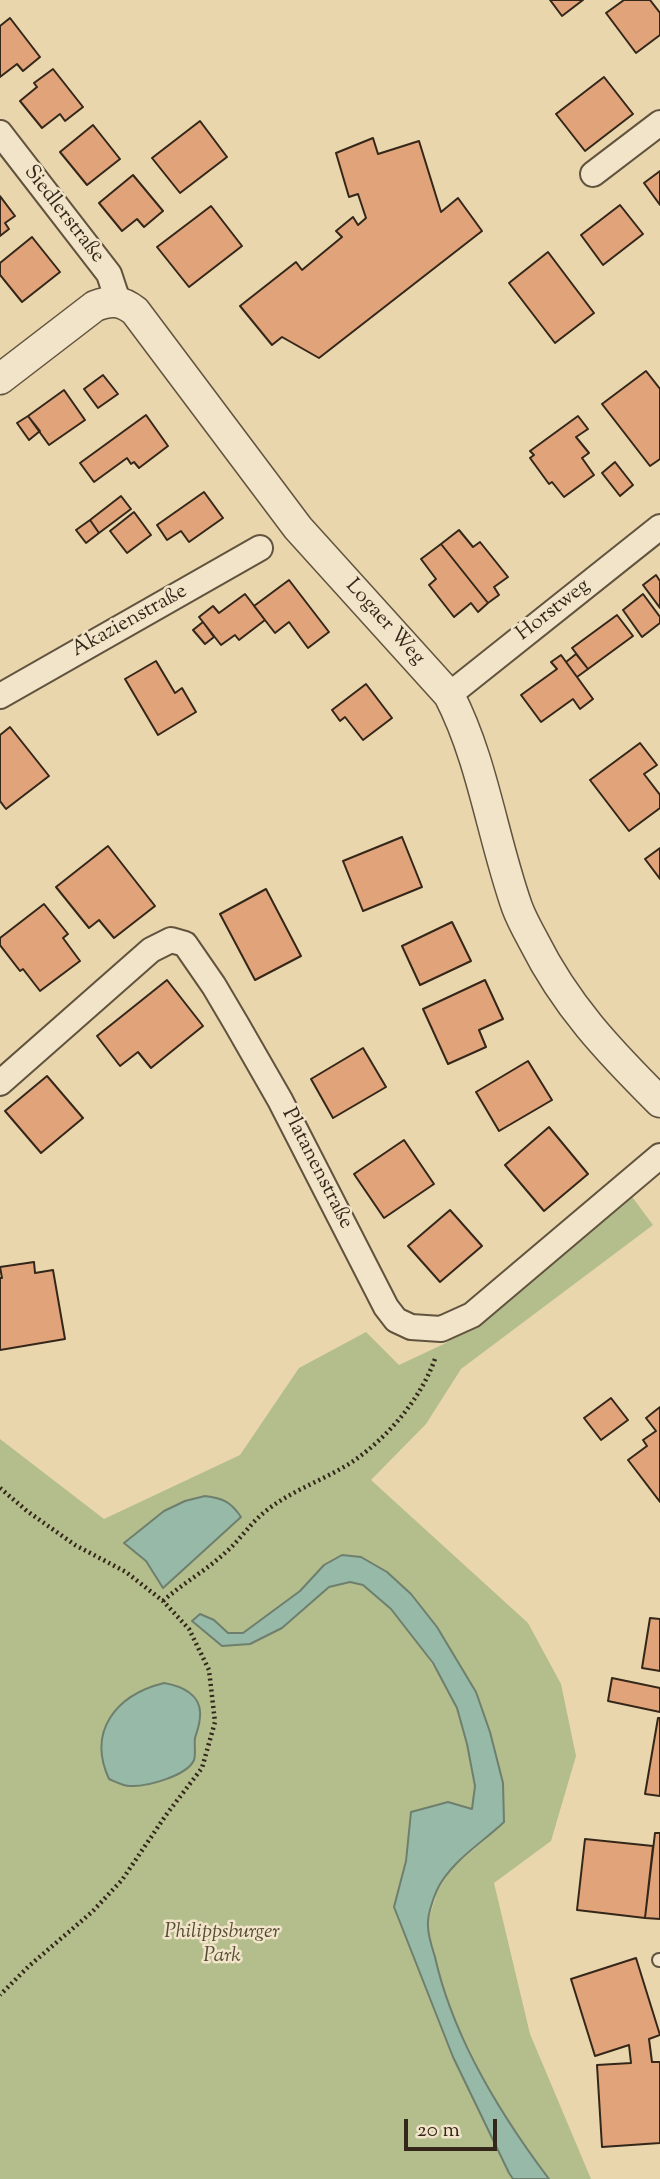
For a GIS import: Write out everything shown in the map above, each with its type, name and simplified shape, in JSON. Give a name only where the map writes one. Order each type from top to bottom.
[{"type":"street","points":[[593,174],[660,123]]},
{"type":"street","name":"Siedlerstraße","points":[[0,133],[109,274],[118,301]]},
{"type":"street","points":[[0,379],[95,306],[107,301],[118,301]]},
{"type":"street","name":"Logaer Weg","points":[[118,301],[135,311],[298,528],[449,695],[462,721],[484,787],[499,851],[518,910],[549,971],[586,1024],[660,1102]]},
{"type":"street","name":"Horstweg","points":[[449,695],[660,527]]},
{"type":"street","name":"Akazienstraße","points":[[0,696],[260,548]]},
{"type":"street","name":"Platanenstraße","points":[[0,1083],[150,950],[171,940],[185,944],[214,986],[281,1100],[386,1307],[396,1320],[411,1327],[440,1329]]},
{"type":"street","points":[[440,1329],[472,1315],[660,1156]]},
{"type":"path","points":[[163,1601],[228,1551],[265,1512],[287,1495],[354,1461],[382,1438],[408,1409],[432,1369],[440,1344],[440,1329]]},
{"type":"path","points":[[0,1488],[75,1545],[126,1572],[163,1601],[190,1629],[209,1670],[215,1722],[202,1768],[122,1880],[92,1912],[29,1966],[0,1995]]},
{"type":"green space","name":"Philippsburger Park","points":[[630,1194],[653,1225],[461,1369],[426,1424],[371,1480],[528,1623],[561,1684],[576,1756],[551,1841],[494,1883],[530,2034],[591,2179],[549,2179],[504,2114],[480,2071],[454,2018],[439,1975],[427,1924],[438,1890],[451,1869],[486,1839],[503,1783],[476,1692],[437,1627],[411,1594],[387,1572],[361,1557],[342,1555],[324,1565],[300,1591],[243,1633],[228,1633],[214,1620],[222,1646],[278,1630],[321,1593],[339,1584],[349,1582],[362,1586],[395,1614],[427,1656],[451,1695],[474,1770],[472,1809],[448,1802],[411,1812],[406,1861],[394,1907],[453,2057],[513,2179],[0,2179],[0,1439],[104,1519],[240,1455],[299,1368],[366,1332],[399,1365],[446,1343]],"holes":[[[164,1511],[234,1521],[163,1587],[146,1561],[124,1543]],[[178,1686],[194,1698],[200,1709],[192,1760],[181,1773],[144,1786],[109,1719],[139,1692]]]},
{"type":"shaded area","points":[[205,1496],[226,1502],[241,1517],[163,1588],[146,1561],[124,1543],[164,1511],[185,1501]]},
{"type":"shaded area","points":[[342,1555],[361,1557],[387,1572],[411,1594],[437,1627],[476,1692],[490,1732],[503,1783],[504,1822],[458,1862],[443,1880],[431,1908],[429,1934],[443,1987],[466,2046],[496,2102],[549,2179],[513,2179],[509,2173],[453,2057],[394,1907],[406,1861],[411,1812],[448,1802],[472,1809],[475,1786],[467,1744],[457,1708],[433,1663],[391,1609],[363,1585],[350,1582],[329,1587],[282,1628],[250,1644],[222,1646],[192,1621],[200,1614],[214,1620],[228,1633],[243,1633],[300,1591],[324,1565]]},
{"type":"shaded area","points":[[164,1683],[184,1689],[198,1702],[200,1719],[195,1738],[194,1760],[175,1776],[146,1785],[127,1786],[109,1779],[103,1762],[102,1745],[110,1718],[132,1696]]},
{"type":"building","points":[[550,0],[583,0],[562,16]]},
{"type":"building","points":[[624,0],[650,0],[660,13],[660,35],[636,53],[606,13]]},
{"type":"building","points":[[10,18],[40,57],[23,71],[17,64],[0,77],[0,26]]},
{"type":"building","points":[[53,69],[83,107],[65,121],[60,114],[42,128],[20,101],[37,87],[34,83]]},
{"type":"building","points":[[604,77],[633,114],[585,151],[556,114]]},
{"type":"building","points":[[200,121],[227,157],[180,193],[152,158]]},
{"type":"building","points":[[93,125],[120,159],[87,185],[60,152]]},
{"type":"building","points":[[373,138],[378,154],[419,141],[441,212],[458,198],[482,231],[319,358],[282,337],[272,345],[240,306],[296,262],[302,270],[342,237],[336,231],[353,217],[358,225],[366,218],[358,194],[349,197],[336,153]]},
{"type":"building","points":[[660,171],[660,205],[644,183]]},
{"type":"building","points":[[133,175],[163,211],[144,227],[137,219],[122,231],[99,203]]},
{"type":"building","points":[[0,196],[15,216],[5,223],[9,229],[0,236]]},
{"type":"building","points":[[620,205],[643,234],[603,265],[581,235]]},
{"type":"building","points":[[211,206],[242,246],[189,287],[157,247]]},
{"type":"building","points":[[32,237],[60,272],[22,302],[0,275],[0,263]]},
{"type":"building","points":[[548,252],[594,313],[555,343],[509,283]]},
{"type":"building","points":[[646,371],[660,389],[660,459],[650,466],[602,404]]},
{"type":"building","points":[[103,375],[118,394],[98,408],[84,389]]},
{"type":"building","points":[[64,390],[85,420],[49,445],[28,416]]},
{"type":"building","points":[[146,415],[168,446],[139,468],[127,458],[94,482],[80,463]]},
{"type":"building","points":[[28,416],[40,431],[29,440],[17,423]]},
{"type":"building","points":[[578,416],[588,429],[576,437],[589,453],[582,458],[594,475],[564,497],[552,482],[549,484],[530,458],[534,455],[530,451]]},
{"type":"building","points":[[615,462],[633,485],[620,496],[602,473]]},
{"type":"building","points":[[204,492],[223,518],[189,542],[181,531],[167,540],[157,525]]},
{"type":"building","points":[[121,496],[131,509],[99,533],[90,520]]},
{"type":"building","points":[[134,512],[151,535],[127,553],[110,531]]},
{"type":"building","points":[[90,520],[99,533],[86,543],[76,530]]},
{"type":"building","points":[[459,530],[473,547],[480,542],[508,577],[494,587],[499,595],[488,603],[441,544]]},
{"type":"building","points":[[441,544],[488,603],[478,612],[471,603],[454,617],[429,585],[436,579],[421,559]]},
{"type":"building","points":[[656,575],[660,581],[660,608],[643,585]]},
{"type":"building","points":[[289,580],[329,632],[308,648],[289,622],[275,633],[254,606]]},
{"type":"building","points":[[245,594],[265,620],[239,640],[235,635],[221,645],[199,617],[213,606],[219,613]]},
{"type":"building","points":[[643,594],[660,617],[660,623],[642,637],[623,610]]},
{"type":"building","points":[[617,615],[633,636],[588,669],[572,648]]},
{"type":"building","points":[[203,622],[214,637],[205,644],[193,630]]},
{"type":"building","points":[[576,654],[588,669],[577,677],[566,662]]},
{"type":"building","points":[[561,655],[593,699],[580,709],[573,699],[541,722],[521,695],[557,669],[551,662]]},
{"type":"building","points":[[156,661],[175,693],[182,688],[196,712],[158,735],[125,679]]},
{"type":"building","points":[[366,684],[392,718],[363,740],[345,717],[340,721],[332,710]]},
{"type":"building","points":[[10,727],[49,776],[6,809],[0,801],[0,735]]},
{"type":"building","points":[[640,743],[657,765],[644,774],[660,795],[660,808],[629,831],[590,780]]},
{"type":"building","points":[[402,837],[422,887],[363,911],[343,861]]},
{"type":"building","points":[[108,846],[155,906],[114,938],[99,920],[89,928],[56,887]]},
{"type":"building","points":[[660,848],[660,879],[645,859]]},
{"type":"building","points":[[266,889],[301,956],[255,980],[220,914]]},
{"type":"building","points":[[44,904],[68,934],[63,938],[80,961],[40,991],[0,945],[0,938]]},
{"type":"building","points":[[452,922],[471,961],[420,985],[402,946]]},
{"type":"building","points":[[167,980],[203,1026],[151,1068],[138,1052],[120,1066],[97,1036]]},
{"type":"building","points":[[485,980],[503,1019],[479,1030],[486,1047],[448,1064],[423,1009]]},
{"type":"building","points":[[363,1048],[386,1087],[333,1118],[311,1079]]},
{"type":"building","points":[[528,1061],[552,1100],[499,1131],[476,1092]]},
{"type":"building","points":[[47,1076],[83,1118],[41,1153],[5,1111]]},
{"type":"building","points":[[549,1127],[588,1174],[544,1211],[505,1165]]},
{"type":"building","points":[[404,1140],[434,1184],[384,1218],[354,1174]]},
{"type":"building","points":[[450,1210],[482,1246],[440,1282],[408,1246]]},
{"type":"building","points":[[34,1262],[35,1273],[53,1270],[65,1339],[0,1350],[0,1267]]},
{"type":"building","points":[[611,1398],[628,1420],[601,1440],[584,1418]]},
{"type":"building","points":[[660,1407],[660,1502],[628,1460],[647,1446],[643,1440],[656,1431],[646,1418]]},
{"type":"building","points":[[650,1618],[660,1619],[660,1671],[642,1668]]},
{"type":"building","points":[[612,1678],[660,1688],[660,1712],[608,1701]]},
{"type":"building","points":[[660,1718],[660,1796],[645,1794]]},
{"type":"building","points":[[655,1833],[660,1833],[660,1919],[645,1918]]},
{"type":"building","points":[[585,1839],[653,1846],[645,1918],[577,1910]]},
{"type":"building","points":[[636,1958],[660,2035],[649,2039],[652,2062],[660,2062],[660,2143],[602,2147],[597,2065],[631,2063],[629,2045],[595,2056],[571,1979]]}]
